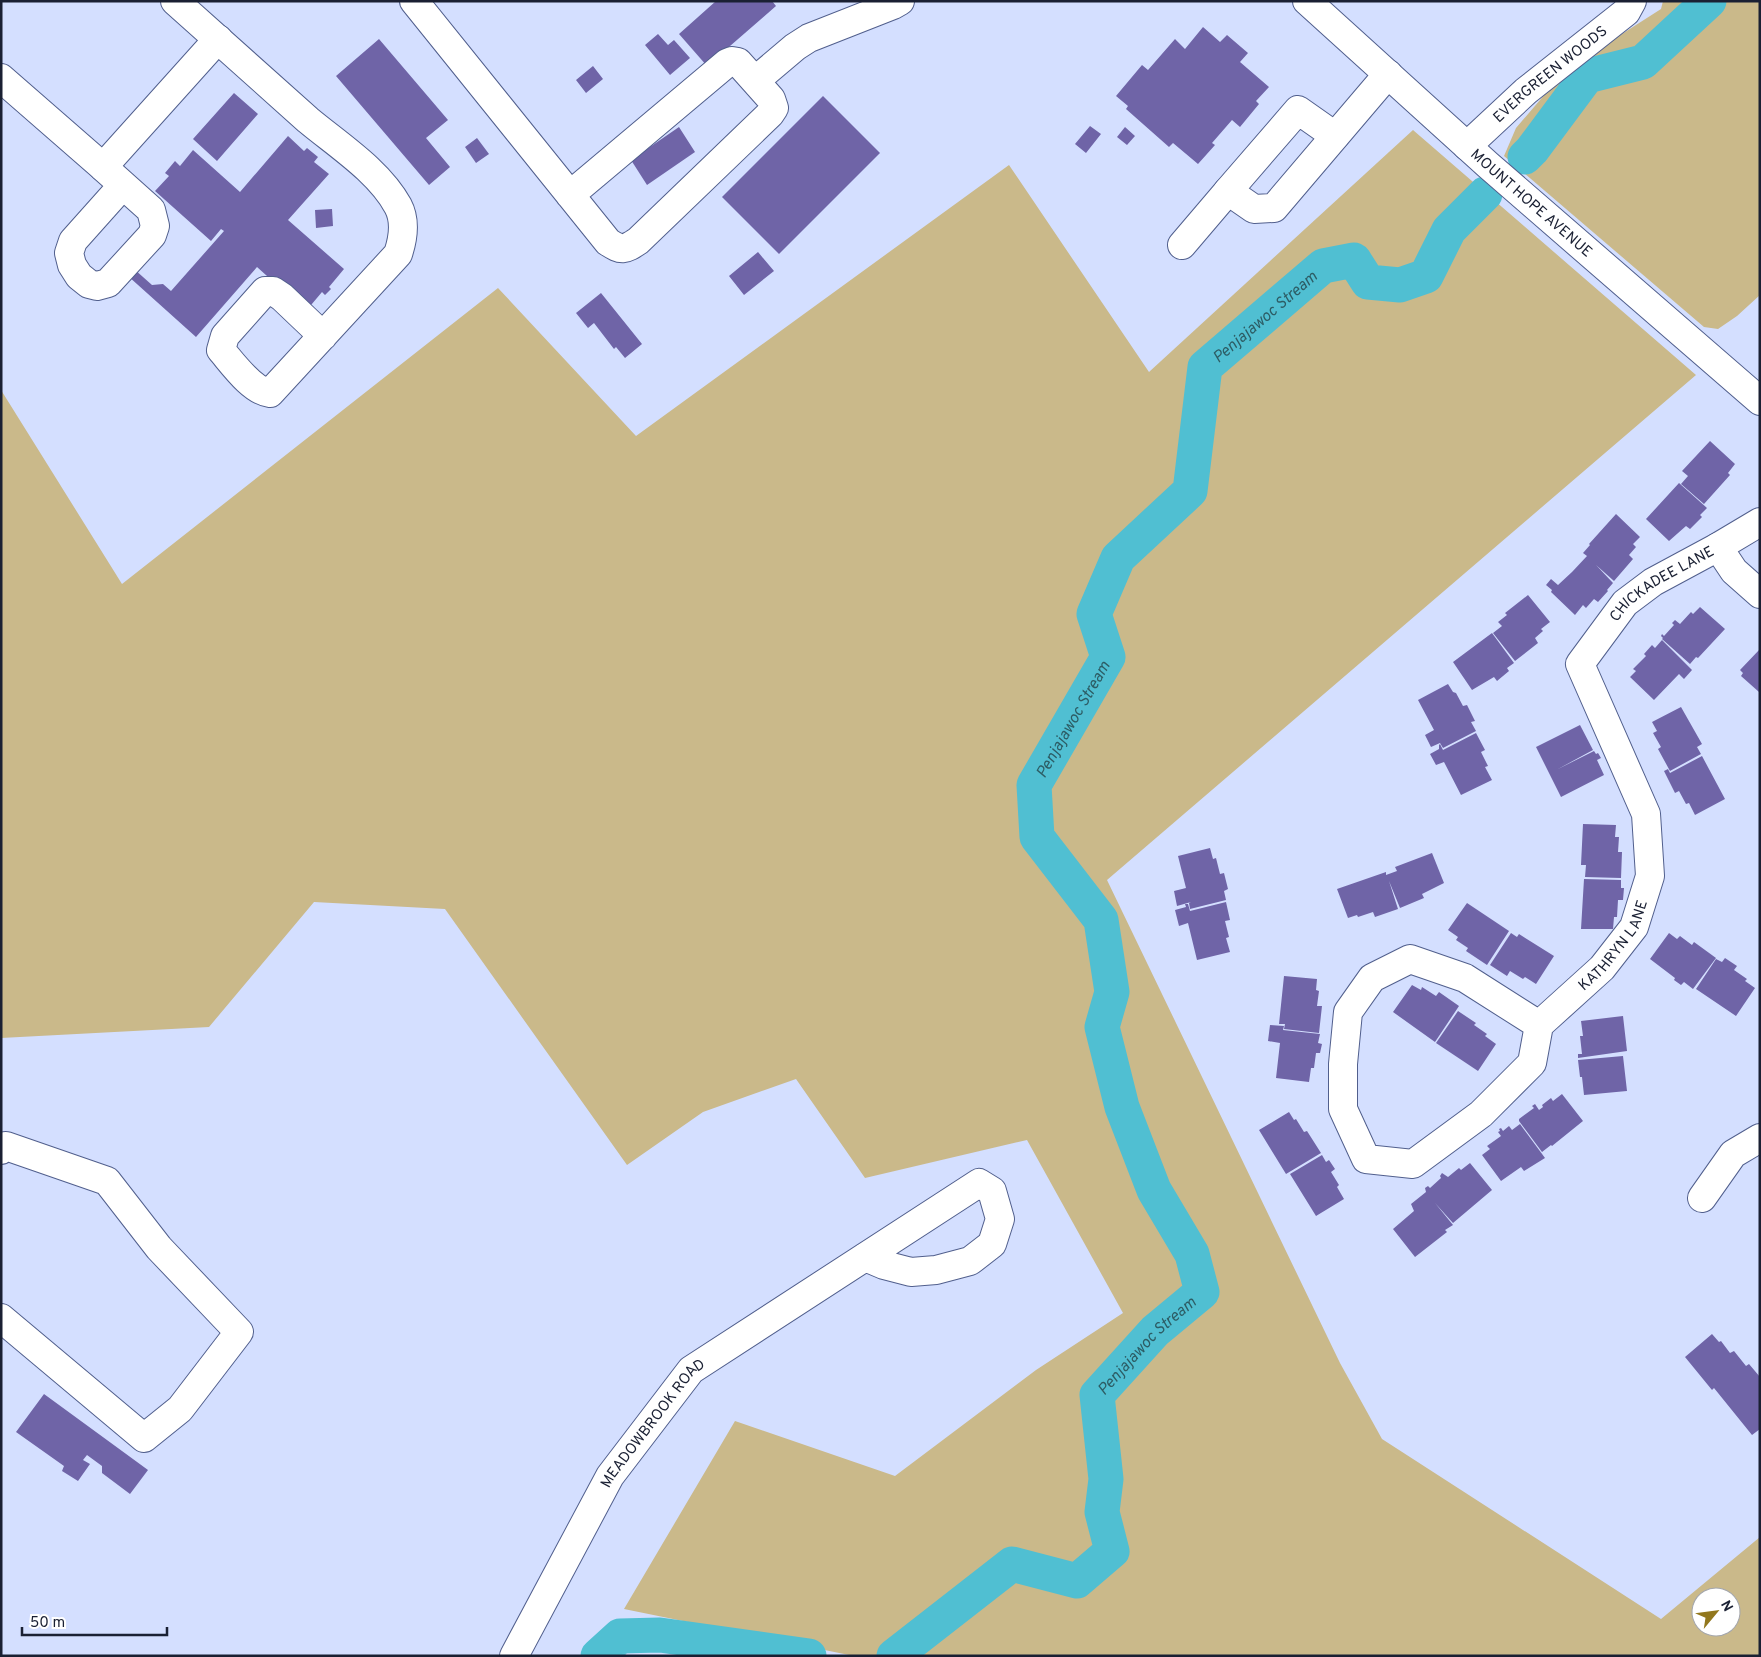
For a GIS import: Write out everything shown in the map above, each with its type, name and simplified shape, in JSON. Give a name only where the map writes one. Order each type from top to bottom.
[{"type":"street","points":[[756,80],[795,46],[809,38],[900,1]]},
{"type":"street","name":"MOUNT HOPE AVENUE","points":[[1307,1],[1467,146],[1760,401]]},
{"type":"street","name":"EVERGREEN WOODS","points":[[1467,146],[1526,91],[1626,12],[1632,1]]},
{"type":"street","points":[[183,4],[218,39],[378,178],[399,206],[402,216],[403,237],[398,254],[323,336]]},
{"type":"street","points":[[426,6],[570,195],[608,242],[619,249],[627,248],[638,241],[770,114],[774,108],[771,99],[738,62],[732,61],[727,63],[570,195]]},
{"type":"street","points":[[103,166],[218,39]]},
{"type":"street","points":[[1228,191],[1254,208],[1274,208],[1388,74]]},
{"type":"street","points":[[1,78],[123,185]]},
{"type":"street","points":[[1182,245],[1298,110],[1334,136]]},
{"type":"street","name":"CHICKADEE LANE","points":[[1580,664],[1625,603],[1653,582],[1760,522]]},
{"type":"street","points":[[1718,547],[1734,571],[1760,594]]},
{"type":"street","name":"KATHRYN LANE","points":[[1539,1025],[1602,968],[1634,927],[1650,876],[1646,814],[1580,664]]},
{"type":"street","points":[[1410,959],[1465,978],[1539,1025],[1532,1063],[1481,1114],[1413,1164],[1366,1159],[1343,1109],[1343,1064],[1348,1012],[1372,978],[1410,959]]},
{"type":"street","points":[[1702,1198],[1733,1154],[1760,1138]]},
{"type":"street","points":[[1,1150],[6,1146],[107,1181],[159,1248],[239,1332],[180,1409],[144,1438],[1,1318]]},
{"type":"street","name":"MEADOWBROOK ROAD","points":[[514,1656],[610,1476],[691,1370],[865,1257]]},
{"type":"shaded area","points":[[1663,1],[1760,1],[1760,295],[1737,316],[1718,329],[1704,327],[1504,156],[1516,128],[1546,93],[1600,48],[1661,9]]},
{"type":"shaded area","points":[[1413,130],[1696,375],[1107,880],[1340,1363],[1382,1439],[1661,1619],[1691,1594],[1691,1637],[1741,1637],[1741,1587],[1700,1587],[1760,1537],[1760,1656],[854,1656],[624,1609],[735,1421],[895,1476],[1036,1370],[1123,1313],[1027,1140],[865,1178],[796,1079],[703,1112],[627,1165],[445,909],[314,902],[209,1027],[1,1038],[1,390],[122,584],[498,288],[636,436],[1009,165],[1149,372]]},
{"type":"building","points":[[716,1],[772,1],[776,6],[707,66],[679,34]]},
{"type":"building","points":[[1203,27],[1220,42],[1227,35],[1248,53],[1240,62],[1269,87],[1256,101],[1259,104],[1240,127],[1232,120],[1212,143],[1215,145],[1198,164],[1173,143],[1169,147],[1126,109],[1128,106],[1116,96],[1142,65],[1148,70],[1175,39],[1185,49]]},
{"type":"building","points":[[658,34],[668,45],[674,40],[690,58],[670,75],[645,45]]},
{"type":"building","points":[[379,39],[448,120],[426,138],[450,167],[429,185],[336,76]]},
{"type":"building","points":[[593,66],[603,79],[586,93],[576,80]]},
{"type":"building","points":[[234,93],[258,114],[217,161],[193,139]]},
{"type":"building","points":[[823,96],[880,153],[779,254],[722,197]]},
{"type":"building","points":[[1090,126],[1101,134],[1086,153],[1075,144]]},
{"type":"building","points":[[679,127],[695,152],[647,185],[631,160]]},
{"type":"building","points":[[1125,127],[1135,136],[1127,145],[1117,137]]},
{"type":"building","points":[[288,136],[304,151],[307,148],[318,157],[314,162],[329,174],[288,220],[344,269],[329,287],[331,289],[325,295],[322,292],[306,311],[257,267],[196,337],[128,276],[134,269],[152,285],[163,284],[171,291],[224,231],[221,229],[211,241],[155,191],[169,176],[165,173],[175,161],[180,166],[193,150],[240,192]]},
{"type":"building","points":[[477,138],[489,154],[476,163],[465,147]]},
{"type":"building","points":[[332,209],[333,226],[316,228],[315,210]]},
{"type":"building","points":[[758,252],[774,271],[744,295],[729,276]]},
{"type":"building","points":[[601,293],[642,344],[625,358],[616,347],[614,349],[594,323],[588,328],[576,313]]},
{"type":"building","points":[[1710,441],[1735,464],[1728,473],[1730,475],[1704,504],[1681,484],[1688,476],[1682,471]]},
{"type":"building","points":[[1679,483],[1707,508],[1700,515],[1702,517],[1690,529],[1686,526],[1669,541],[1646,519]]},
{"type":"building","points":[[1616,514],[1640,537],[1633,544],[1636,547],[1629,555],[1633,559],[1614,581],[1596,565],[1613,583],[1598,602],[1594,599],[1586,608],[1583,605],[1575,615],[1546,585],[1551,579],[1558,585],[1572,572],[1587,556],[1583,553],[1589,544]]},
{"type":"building","points":[[1528,595],[1550,622],[1541,629],[1543,631],[1535,638],[1538,643],[1515,661],[1493,633],[1502,626],[1498,622],[1507,615],[1505,613]]},
{"type":"building","points":[[1700,607],[1725,629],[1690,664],[1661,636],[1662,634],[1664,636],[1674,625],[1672,623],[1675,620],[1680,624],[1691,612],[1693,614]]},
{"type":"building","points":[[1492,633],[1514,663],[1507,668],[1509,671],[1497,681],[1494,677],[1472,690],[1453,662]]},
{"type":"building","points":[[1662,640],[1692,670],[1684,679],[1679,674],[1654,700],[1630,677],[1636,671],[1633,669],[1646,656],[1644,654],[1652,645],[1655,648]]},
{"type":"building","points":[[1760,649],[1759,692],[1741,676],[1743,673],[1740,670]]},
{"type":"building","points":[[1448,684],[1453,692],[1456,693],[1463,706],[1467,705],[1475,721],[1471,722],[1476,731],[1443,748],[1440,743],[1431,747],[1425,735],[1434,730],[1418,700]]},
{"type":"building","points":[[1681,707],[1702,744],[1697,747],[1701,754],[1670,771],[1658,749],[1661,747],[1653,733],[1657,731],[1652,722]]},
{"type":"building","points":[[1580,725],[1593,750],[1558,769],[1594,751],[1601,758],[1597,760],[1604,775],[1561,797],[1536,747]]},
{"type":"building","points":[[1476,733],[1485,750],[1481,752],[1488,766],[1485,767],[1492,780],[1461,795],[1444,762],[1436,765],[1430,754],[1439,749],[1440,744],[1443,750]]},
{"type":"building","points":[[1702,756],[1725,799],[1695,815],[1689,803],[1686,804],[1679,791],[1675,793],[1664,771],[1668,769],[1670,773]]},
{"type":"building","points":[[1583,824],[1616,825],[1615,837],[1619,837],[1618,852],[1622,852],[1621,878],[1585,877],[1586,865],[1581,865]]},
{"type":"building","points":[[1210,848],[1213,859],[1216,858],[1220,874],[1224,873],[1228,889],[1224,891],[1226,900],[1190,909],[1189,903],[1191,902],[1177,906],[1174,891],[1186,888],[1178,856]]},
{"type":"building","points":[[1432,853],[1444,883],[1422,894],[1424,898],[1400,908],[1389,881],[1398,909],[1375,917],[1373,912],[1348,918],[1337,889],[1386,872],[1386,875],[1397,871],[1395,867]]},
{"type":"building","points":[[1584,879],[1621,880],[1621,888],[1624,888],[1623,900],[1618,900],[1617,917],[1614,917],[1613,929],[1581,929]]},
{"type":"building","points":[[1226,902],[1230,920],[1225,921],[1229,937],[1226,938],[1230,952],[1197,960],[1188,923],[1179,926],[1175,910],[1186,907],[1185,904],[1188,904],[1190,911]]},
{"type":"building","points":[[1467,903],[1509,931],[1487,965],[1466,951],[1468,948],[1456,940],[1458,937],[1448,930]]},
{"type":"building","points":[[1511,933],[1517,937],[1519,934],[1554,956],[1536,984],[1510,971],[1507,976],[1490,965]]},
{"type":"building","points":[[1669,933],[1677,939],[1680,936],[1692,945],[1694,942],[1716,958],[1693,989],[1684,982],[1681,985],[1674,980],[1675,978],[1650,959]]},
{"type":"building","points":[[1725,958],[1737,966],[1734,970],[1747,979],[1745,981],[1755,988],[1736,1016],[1696,989],[1716,959],[1722,962]]},
{"type":"building","points":[[1284,976],[1317,979],[1316,990],[1319,991],[1317,1006],[1322,1006],[1319,1033],[1284,1029],[1285,1024],[1279,1024]]},
{"type":"building","points":[[1412,985],[1421,990],[1422,987],[1436,996],[1439,992],[1459,1006],[1435,1042],[1393,1012]]},
{"type":"building","points":[[1458,1011],[1476,1023],[1474,1025],[1487,1034],[1485,1036],[1496,1044],[1478,1071],[1436,1043]]},
{"type":"building","points":[[1623,1016],[1627,1051],[1578,1058],[1578,1054],[1582,1054],[1580,1036],[1583,1036],[1581,1021]]},
{"type":"building","points":[[1270,1025],[1284,1026],[1283,1030],[1320,1034],[1318,1043],[1322,1044],[1320,1053],[1316,1053],[1314,1068],[1311,1068],[1309,1082],[1276,1078],[1280,1043],[1268,1041]]},
{"type":"building","points":[[1623,1056],[1627,1091],[1584,1095],[1578,1060]]},
{"type":"building","points":[[1562,1094],[1583,1121],[1542,1152],[1519,1119],[1534,1108],[1532,1106],[1535,1104],[1539,1110],[1551,1098],[1553,1101]]},
{"type":"building","points":[[1289,1112],[1304,1132],[1307,1131],[1321,1153],[1286,1174],[1259,1130]]},
{"type":"building","points":[[1520,1124],[1545,1158],[1524,1171],[1521,1167],[1501,1181],[1482,1155],[1490,1149],[1487,1146],[1501,1136],[1498,1132],[1500,1131],[1499,1129],[1501,1128],[1503,1131],[1509,1126],[1512,1130]]},
{"type":"building","points":[[1322,1155],[1326,1162],[1329,1160],[1335,1169],[1331,1172],[1339,1185],[1337,1187],[1344,1199],[1316,1216],[1290,1174]]},
{"type":"building","points":[[1470,1163],[1492,1190],[1453,1223],[1435,1203],[1453,1225],[1415,1257],[1393,1229],[1414,1211],[1411,1204],[1426,1192],[1425,1188],[1428,1186],[1430,1188],[1441,1178],[1442,1173],[1448,1177],[1459,1168],[1461,1170]]},
{"type":"building","points":[[1712,1334],[1719,1342],[1721,1341],[1730,1353],[1734,1351],[1746,1366],[1749,1364],[1760,1377],[1760,1429],[1752,1435],[1714,1388],[1712,1390],[1685,1357]]},
{"type":"building","points":[[44,1394],[148,1470],[130,1494],[102,1473],[102,1466],[87,1455],[83,1460],[90,1464],[78,1481],[62,1471],[64,1466],[16,1432]]},
{"type":"waterway","name":"Penjajawoc Stream","points":[[1525,157],[1587,76],[1643,62],[1709,1]]},
{"type":"waterway","name":"Penjajawoc Stream","points":[[894,1656],[1012,1564],[1077,1581],[1112,1551],[1102,1512],[1106,1479],[1097,1395],[1155,1331],[1202,1292],[1192,1254],[1154,1190],[1122,1107],[1102,1027],[1112,992],[1101,920],[1037,837],[1034,785],[1108,657],[1094,614],[1118,558],[1190,491],[1205,367],[1323,266],[1354,260],[1368,282],[1400,285],[1426,276],[1449,230],[1485,194]]},
{"type":"waterway","name":"Penjajawoc Stream","points":[[598,1656],[620,1636],[660,1635],[809,1656]]}]
